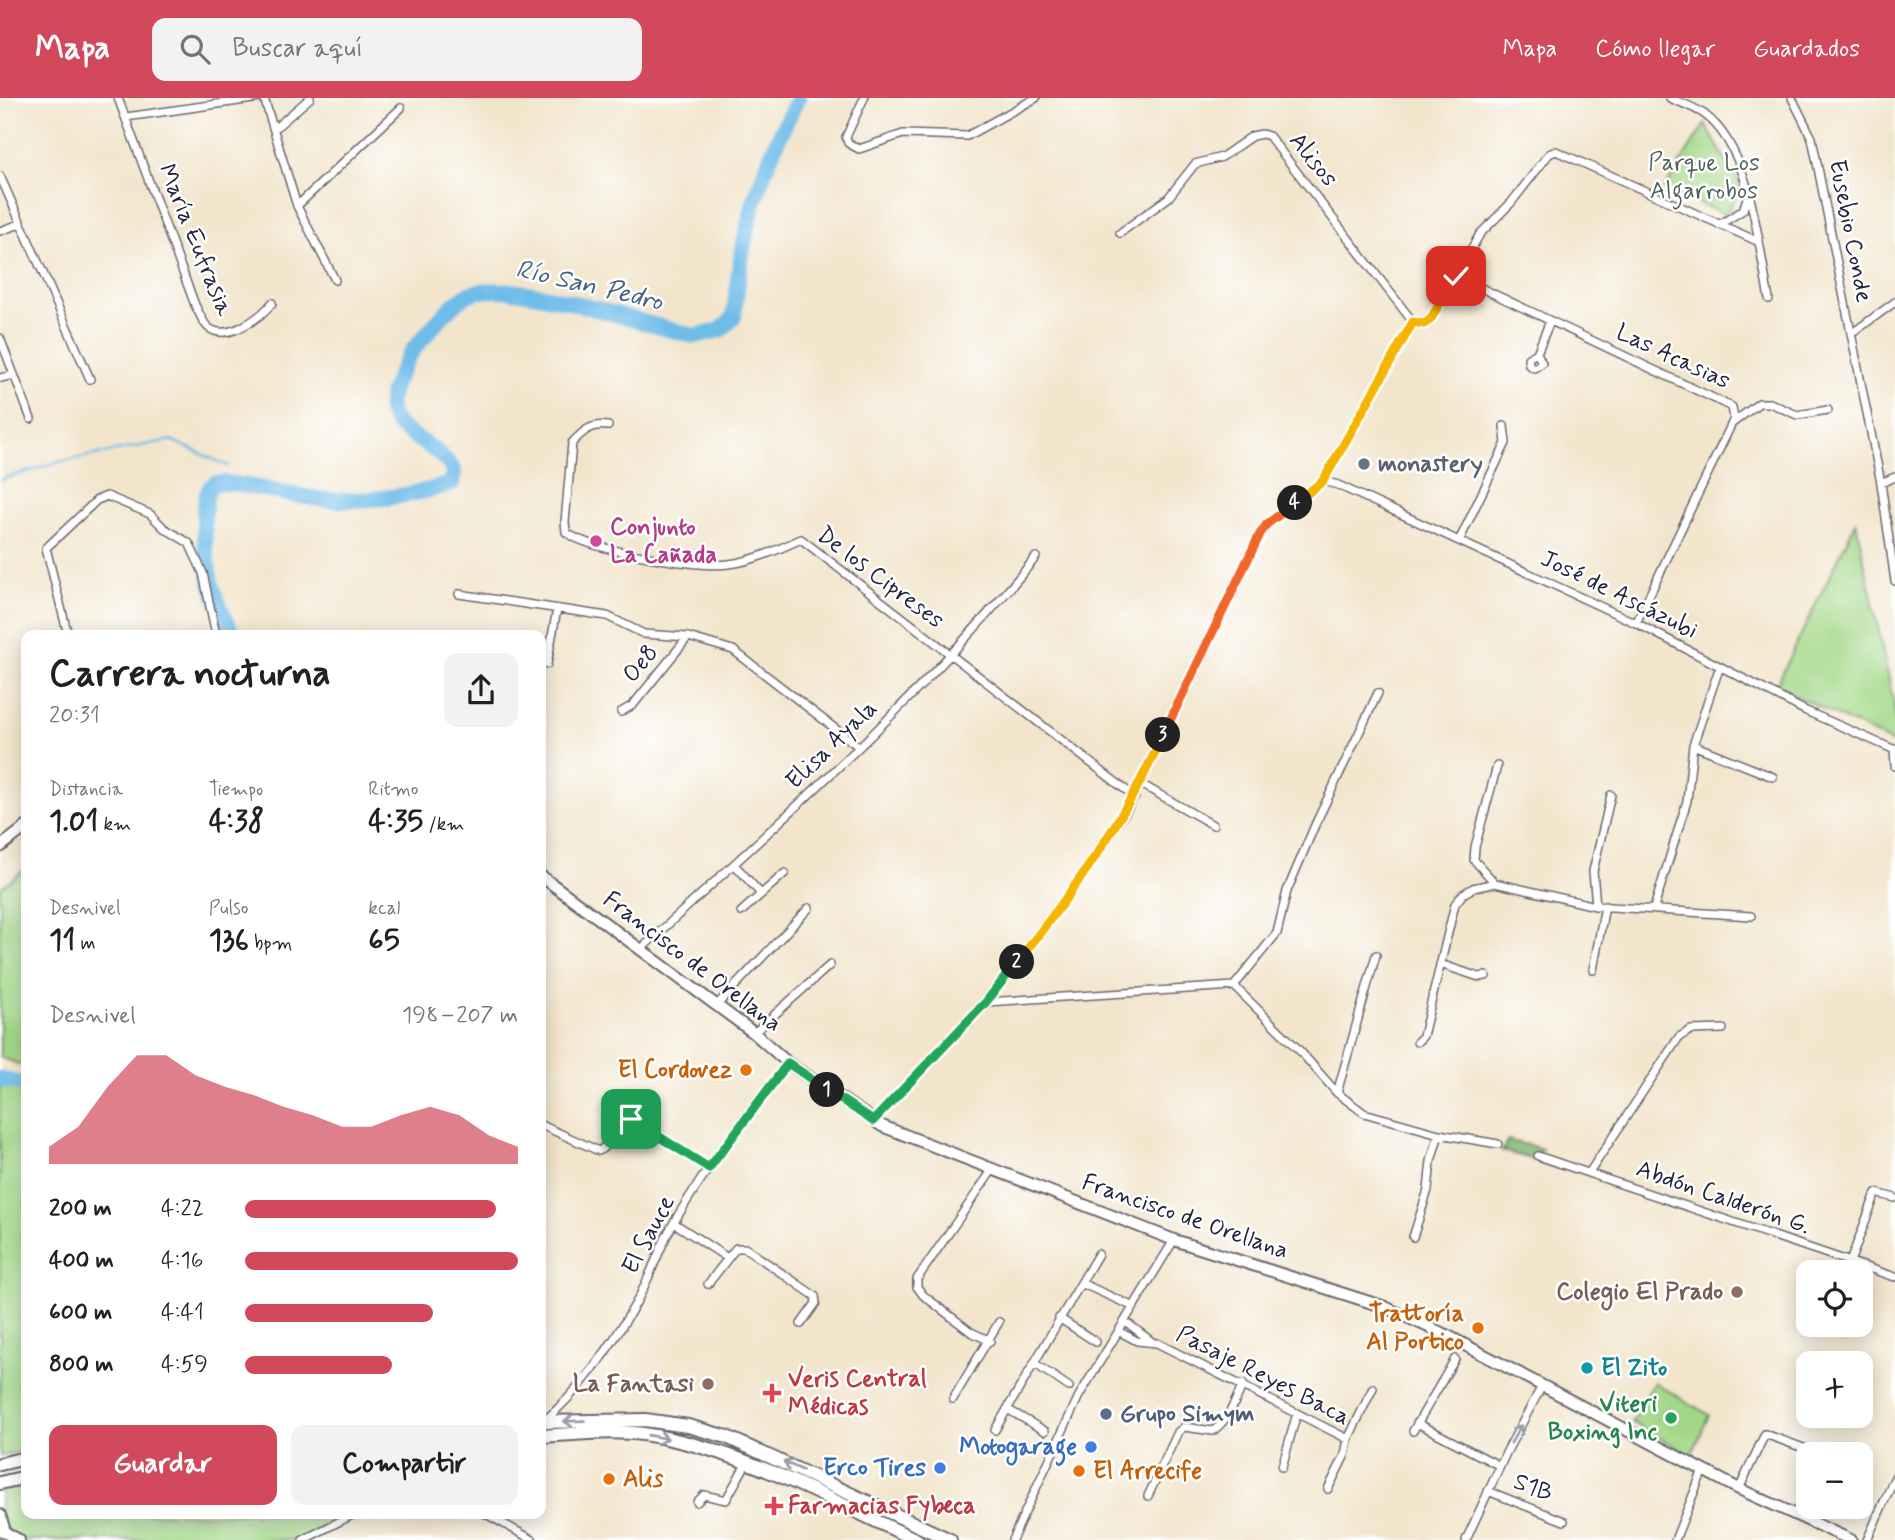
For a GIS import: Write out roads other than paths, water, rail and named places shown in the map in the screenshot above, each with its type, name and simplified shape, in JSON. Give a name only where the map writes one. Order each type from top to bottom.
[{"type":"main road","points":[[546,1422],[645,1420],[688,1426],[727,1437],[950,1540]]},
{"type":"main road","points":[[546,1436],[640,1434],[690,1443],[747,1461],[917,1540]]},
{"type":"main road","points":[[0,1464],[21,1459]]},
{"type":"main road","points":[[0,1483],[21,1478]]},
{"type":"street","name":"María Eufrasia","points":[[118,98],[194,305],[208,327],[215,331],[235,329],[253,320],[272,303]]},
{"type":"street","points":[[126,117],[262,98],[297,206],[335,280]]},
{"type":"street","points":[[274,129],[310,98]]},
{"type":"street","points":[[864,98],[846,136],[848,143],[859,149],[903,134],[967,136],[1036,98]]},
{"type":"street","points":[[1670,98],[1704,115],[1730,143],[1748,192],[1769,299]]},
{"type":"street","name":"Eusebio Conde","points":[[1792,98],[1812,138],[1881,483],[1895,581]]},
{"type":"street","points":[[297,206],[401,108]]},
{"type":"street","name":"Alisos","points":[[1120,233],[1168,198],[1195,164],[1222,157],[1252,136],[1269,136],[1413,322]]},
{"type":"street","points":[[873,1121],[986,1002],[1088,868],[1135,797],[1260,534],[1267,524],[1323,481],[1413,322],[1424,324],[1430,320],[1480,234],[1511,203],[1549,154],[1556,150],[1757,241]]},
{"type":"street","points":[[0,176],[90,379]]},
{"type":"street","points":[[1719,225],[1743,210],[1748,192]]},
{"type":"street","points":[[0,231],[20,224]]},
{"type":"street","name":"Las Acasias","points":[[1456,276],[1732,407],[1733,422],[1636,623]]},
{"type":"street","points":[[1851,334],[1895,302]]},
{"type":"street","points":[[1537,354],[1550,321]]},
{"type":"street","points":[[1,341],[31,419]]},
{"type":"street","points":[[0,378],[14,375]]},
{"type":"street","points":[[1733,422],[1759,402],[1770,403],[1797,415],[1828,410]]},
{"type":"street","name":"De los Cipreses","points":[[608,426],[597,424],[589,427],[572,443],[565,522],[566,532],[570,536],[614,549],[715,565],[743,562],[801,539],[1135,797]]},
{"type":"street","points":[[1459,541],[1506,443],[1504,426]]},
{"type":"street","points":[[1881,483],[1895,477]]},
{"type":"street","name":"José de Ascázubi","points":[[1323,481],[1338,485],[1636,623],[1806,711],[1895,749]]},
{"type":"street","points":[[67,630],[46,548],[97,500],[107,496],[136,506],[189,543],[203,573],[214,630]]},
{"type":"street","name":"Elisa Ayala","points":[[641,949],[859,747],[951,656],[1036,557]]},
{"type":"street","points":[[459,594],[607,616],[644,634],[688,637],[733,650],[859,747]]},
{"type":"street","points":[[547,664],[556,609]]},
{"type":"street","name":"Oe8","points":[[621,712],[633,705],[688,637]]},
{"type":"street","points":[[1654,908],[1687,801],[1693,745],[1720,666]]},
{"type":"street","points":[[986,1002],[1234,986],[1277,933],[1287,891],[1378,693]]},
{"type":"street","points":[[1693,745],[1773,777]]},
{"type":"street","points":[[1895,749],[1895,766]]},
{"type":"street","points":[[1495,883],[1474,860],[1475,847],[1497,766]]},
{"type":"street","points":[[1141,784],[1213,825]]},
{"type":"street","points":[[1596,906],[1593,871],[1611,795]]},
{"type":"street","points":[[0,847],[21,831]]},
{"type":"street","points":[[734,864],[761,894]]},
{"type":"street","points":[[741,912],[785,873]]},
{"type":"street","name":"Francisco de Orellana","points":[[546,880],[754,1033],[788,1063],[873,1121],[924,1144],[1174,1240],[1385,1307],[1739,1489],[1851,1540]]},
{"type":"street","points":[[1417,1042],[1423,1036],[1455,904],[1462,894],[1495,883],[1596,906],[1751,916]]},
{"type":"street","points":[[1593,970],[1605,906]]},
{"type":"street","points":[[716,1006],[809,908]]},
{"type":"street","points":[[1337,1093],[1376,956]]},
{"type":"street","points":[[1440,964],[1479,977],[1486,976]]},
{"type":"street","points":[[754,1033],[831,965]]},
{"type":"street","points":[[1234,986],[1293,1043],[1337,1093],[1364,1113],[1439,1133],[1498,1144]]},
{"type":"street","points":[[1589,1173],[1679,1037],[1691,1030],[1723,1029]]},
{"type":"street","name":"El Sauce","points":[[546,1418],[563,1405],[598,1360],[637,1301],[674,1223],[709,1168],[788,1063]]},
{"type":"street","points":[[546,1127],[599,1151],[609,1143],[621,1124],[631,1119],[709,1168]]},
{"type":"street","points":[[1413,1237],[1428,1190],[1431,1161],[1439,1133]]},
{"type":"street","name":"Abdón Calderón G.","points":[[1538,1156],[1844,1260]]},
{"type":"street","points":[[990,1341],[971,1332],[923,1295],[917,1287],[917,1279],[993,1169]]},
{"type":"street","points":[[1851,1260],[1876,1194],[1895,1198]]},
{"type":"street","points":[[674,1223],[726,1257]]},
{"type":"street","points":[[1012,1540],[1079,1396],[1174,1240]]},
{"type":"street","points":[[708,1284],[726,1257],[736,1248],[745,1248],[814,1296],[816,1303],[800,1324]]},
{"type":"street","points":[[995,1430],[1098,1254]]},
{"type":"street","name":"Abdón Calderón G.","points":[[1873,1270],[1895,1277]]},
{"type":"street","points":[[1081,1283],[1134,1307]]},
{"type":"street","points":[[1059,1318],[1096,1342]]},
{"type":"street","points":[[953,1399],[999,1322]]},
{"type":"street","name":"Pasaje Reyes Baca","points":[[1126,1322],[1151,1342],[1243,1384],[1348,1439],[1345,1455],[1328,1489]]},
{"type":"street","name":"Pasaje Reyes Baca","points":[[1120,1332],[1137,1341],[1151,1342]]},
{"type":"street","points":[[1413,1431],[1455,1359]]},
{"type":"street","points":[[1034,1363],[1069,1387]]},
{"type":"street","points":[[1148,1496],[1178,1432],[1184,1427],[1213,1431],[1228,1416],[1243,1384]]},
{"type":"street","points":[[1466,1540],[1500,1466],[1542,1386]]},
{"type":"street","points":[[1348,1439],[1373,1388]]},
{"type":"street","points":[[1007,1409],[1045,1431]]},
{"type":"street","points":[[1282,1467],[1297,1413]]},
{"type":"street","points":[[1417,1423],[1500,1466]]},
{"type":"street","points":[[1739,1489],[1765,1434],[1796,1445]]},
{"type":"street","points":[[697,1502],[705,1495],[726,1500],[747,1461]]},
{"type":"street","points":[[1675,1540],[1703,1470]]},
{"type":"street","points":[[1867,1540],[1895,1477]]},
{"type":"street","name":"S1B","points":[[1488,1491],[1564,1521]]},
{"type":"street","points":[[0,1515],[2,1531],[19,1540]]},
{"type":"street","points":[[303,1540],[344,1519]]},
{"type":"street","points":[[495,1519],[533,1540]]},
{"type":"waterway","name":"Río San Pedro","points":[[231,630],[212,586],[204,531],[205,501],[214,484],[234,484],[319,499],[345,500],[407,495],[452,483],[454,471],[447,461],[400,427],[390,411],[390,404],[398,376],[413,350],[451,308],[472,293],[493,290],[549,297],[695,336],[721,330],[734,317],[741,257],[762,178],[798,98]]},
{"type":"waterway","points":[[0,480],[59,462],[171,440],[228,466]]},
{"type":"waterway","name":"Río San Pedro","points":[[0,1079],[21,1084]]},
{"type":"place","name":"monastery","points":[[1364,464]]},
{"type":"place","name":"Conjunto La Cañada","points":[[596,541]]},
{"type":"place","name":"El Cordovez","points":[[746,1070]]},
{"type":"place","name":"Colegio El Prado","points":[[1737,1292]]},
{"type":"place","name":"Trattoría Al Portico","points":[[1478,1328]]},
{"type":"place","name":"El Zito","points":[[1587,1368]]},
{"type":"place","name":"La Fantasi","points":[[708,1384]]},
{"type":"place","name":"Veris Central Médicas","points":[[772,1393]]},
{"type":"place","name":"Grupo Simym","points":[[1106,1414]]},
{"type":"place","name":"Viteri Boxing Inc","points":[[1671,1418]]},
{"type":"place","name":"Motogarage","points":[[1091,1447]]},
{"type":"place","name":"Erco Tires","points":[[940,1468]]},
{"type":"place","name":"El Arrecife","points":[[1079,1471]]},
{"type":"place","name":"Alis","points":[[609,1479]]},
{"type":"place","name":"Farmacias Fybeca","points":[[774,1506]]},
{"type":"park label","name":"Parque Los Algarrobos","points":[[1704,177]]}]
